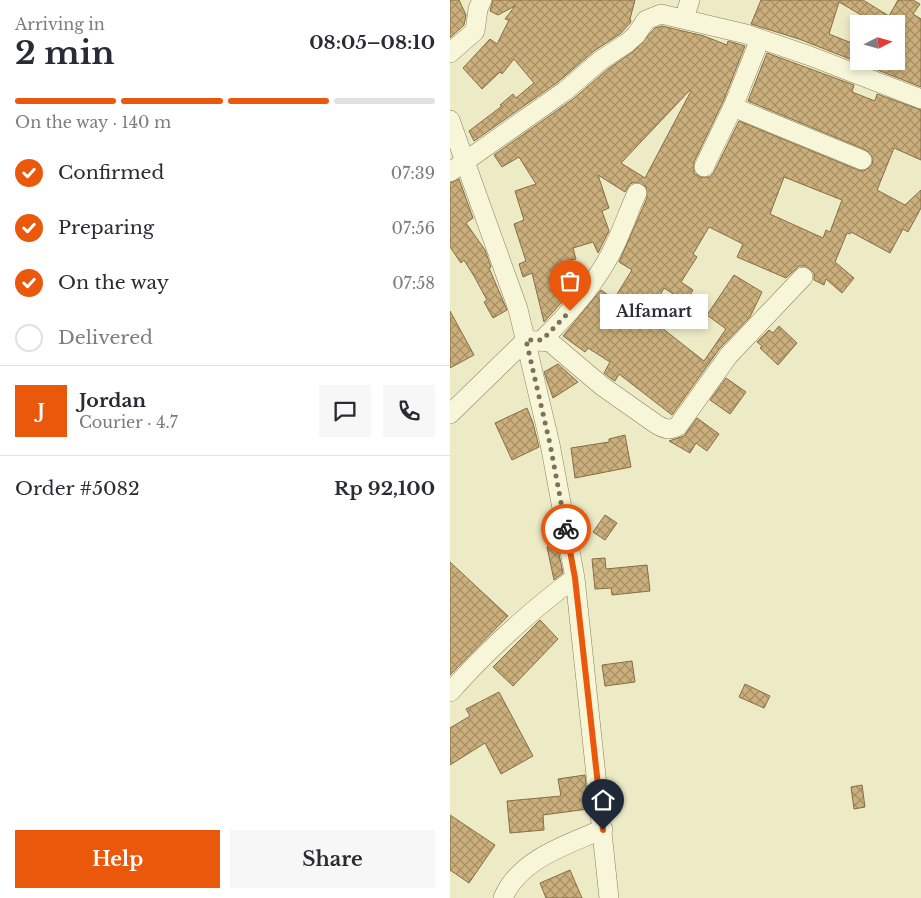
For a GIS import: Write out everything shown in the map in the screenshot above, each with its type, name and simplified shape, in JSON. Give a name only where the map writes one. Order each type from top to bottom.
[{"type":"street","points":[[450,53],[475,31],[478,9],[482,0]]},
{"type":"street","points":[[684,19],[690,0]]},
{"type":"street","points":[[457,166],[565,91],[601,60],[627,43],[636,35],[646,20],[661,14],[760,39],[921,99]]},
{"type":"street","points":[[704,168],[733,107],[760,39]]},
{"type":"street","points":[[733,107],[862,160]]},
{"type":"street","points":[[450,120],[457,166],[518,309],[534,340],[550,444],[575,578],[610,898]]},
{"type":"street","points":[[450,414],[534,340],[560,322],[590,288],[611,252],[637,193]]},
{"type":"street","points":[[534,340],[550,342],[602,386],[656,424],[664,429],[674,428],[678,426],[729,355],[803,277]]},
{"type":"street","points":[[450,692],[478,661],[533,608],[575,578]]},
{"type":"street","points":[[502,898],[519,875],[543,855],[603,830]]},
{"type":"building","points":[[450,0],[459,0],[466,15],[464,25],[450,38]]},
{"type":"building","points":[[493,0],[635,0],[630,19],[631,22],[620,34],[594,51],[558,82],[474,141],[469,131],[502,106],[500,105],[513,94],[516,98],[534,83],[514,59],[502,74],[500,72],[482,89],[463,68],[490,39],[497,44],[509,20],[505,19],[515,6],[498,15],[490,11]]},
{"type":"building","points":[[761,0],[863,0],[887,15],[861,15],[839,2],[829,34],[850,42],[850,59],[799,39],[751,24]]},
{"type":"building","points":[[898,0],[913,0],[920,4],[913,14],[921,19],[921,87],[878,70],[905,70],[905,15],[890,15]]},
{"type":"building","points":[[662,26],[704,36],[727,45],[728,41],[745,46],[723,102],[694,162],[694,173],[700,177],[710,177],[714,172],[739,121],[858,170],[864,171],[872,165],[873,158],[866,150],[748,101],[767,53],[854,85],[852,92],[875,101],[877,94],[921,110],[921,160],[894,148],[877,190],[905,205],[921,190],[921,208],[908,232],[903,229],[890,253],[851,232],[850,234],[847,233],[835,262],[854,278],[842,293],[826,279],[824,285],[814,280],[814,273],[806,266],[799,266],[786,278],[737,257],[743,244],[709,227],[693,254],[697,257],[681,282],[693,290],[686,302],[664,288],[648,317],[704,361],[726,329],[707,315],[734,275],[762,292],[750,317],[720,348],[672,415],[619,374],[615,381],[604,373],[610,362],[588,348],[585,352],[563,336],[601,290],[614,299],[632,270],[619,262],[647,198],[646,187],[635,182],[630,184],[625,192],[598,175],[609,208],[602,211],[609,231],[598,253],[593,242],[573,248],[576,259],[571,260],[580,282],[544,322],[532,273],[523,277],[519,264],[526,261],[514,224],[524,220],[515,191],[536,184],[519,157],[502,167],[494,155],[572,100],[608,69],[634,51],[655,28]],"holes":[[[690,90],[645,178],[621,163]],[[784,177],[842,200],[830,232],[826,230],[823,238],[770,214]]]},
{"type":"building","points":[[459,179],[473,218],[466,223],[485,250],[491,267],[489,268],[507,310],[493,318],[484,302],[487,300],[474,276],[464,260],[461,263],[450,247],[450,183]]},
{"type":"building","points":[[450,311],[474,355],[450,368]]},
{"type":"building","points":[[779,326],[797,343],[778,365],[760,348],[762,346],[757,342],[769,330],[773,333]]},
{"type":"building","points":[[558,364],[578,382],[553,398],[544,372]]},
{"type":"building","points":[[726,378],[746,392],[730,414],[710,400]]},
{"type":"building","points":[[527,408],[539,447],[512,460],[495,423]]},
{"type":"building","points":[[697,418],[719,434],[707,451],[696,443],[690,453],[669,441],[684,436]]},
{"type":"building","points":[[625,435],[631,467],[575,478],[571,448],[609,442],[609,439]]},
{"type":"building","points":[[605,515],[617,523],[605,540],[593,532]]},
{"type":"building","points":[[557,545],[563,573],[554,580],[547,547]]},
{"type":"building","points":[[605,558],[606,569],[647,565],[650,591],[612,595],[611,588],[595,589],[592,559]]},
{"type":"building","points":[[450,562],[508,616],[450,675]]},
{"type":"building","points":[[540,620],[558,639],[513,686],[493,667]]},
{"type":"building","points":[[632,661],[635,682],[605,686],[602,665]]},
{"type":"building","points":[[745,684],[770,696],[764,708],[739,697]]},
{"type":"building","points":[[499,692],[533,756],[501,774],[485,743],[450,765],[450,728],[470,716],[466,709]]},
{"type":"building","points":[[585,775],[588,809],[543,815],[544,830],[510,833],[507,801],[561,796],[558,779]]},
{"type":"building","points":[[862,785],[865,807],[854,809],[851,787]]},
{"type":"building","points":[[450,815],[495,845],[469,883],[450,870]]},
{"type":"building","points":[[570,870],[582,898],[546,898],[540,883]]},
{"type":"way so far","points":[[566,529],[550,444],[526,340],[542,340],[570,311]]},
{"type":"place","name":"Alfamart","points":[[570,311]]},
{"type":"route","points":[[566,529],[575,578],[603,830]]}]
